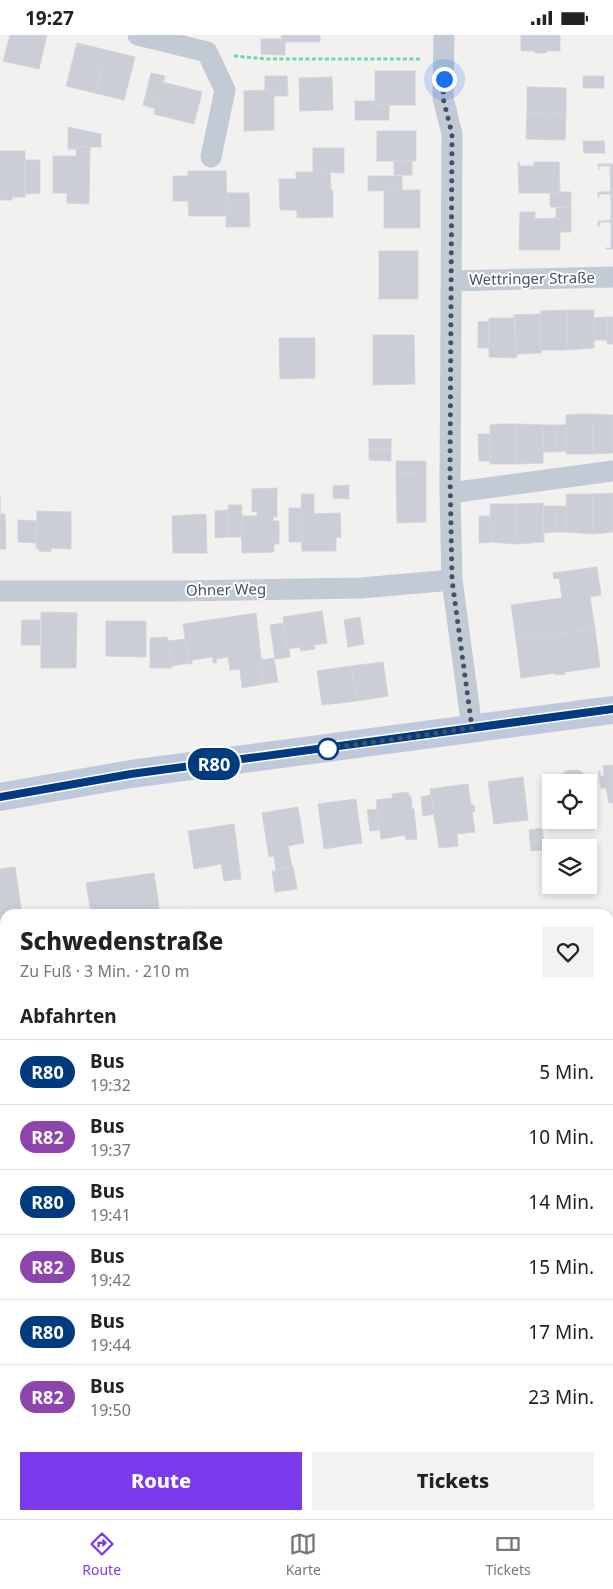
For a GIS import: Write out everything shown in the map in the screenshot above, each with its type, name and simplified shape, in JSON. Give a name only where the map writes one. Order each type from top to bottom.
[{"type":"street","points":[[138,35],[207,52],[225,90],[211,157]]},
{"type":"street","points":[[444,35],[443,98],[452,134],[450,493],[452,580],[472,728]]},
{"type":"street","name":"Wettringer Straße","points":[[452,281],[613,277]]},
{"type":"street","points":[[450,493],[613,471]]},
{"type":"street","name":"Ohner Weg","points":[[0,591],[361,588],[452,580]]},
{"type":"street","points":[[0,797],[131,774],[613,709]]},
{"type":"path","points":[[207,52],[267,59],[444,59]]},
{"type":"building","points":[[10,35],[47,35],[39,69],[3,61]]},
{"type":"building","points":[[281,35],[320,35],[320,42],[282,42]]},
{"type":"building","points":[[521,35],[560,35],[560,51],[536,53],[534,51],[521,51]]},
{"type":"building","points":[[261,39],[281,39],[282,42],[285,42],[285,55],[261,54]]},
{"type":"building","points":[[77,43],[106,50],[95,93],[66,86]]},
{"type":"building","points":[[106,50],[135,57],[124,100],[95,93]]},
{"type":"building","points":[[375,71],[415,71],[415,105],[375,105]]},
{"type":"building","points":[[151,73],[165,76],[156,109],[143,105]]},
{"type":"building","points":[[265,76],[287,76],[288,96],[274,96],[274,90],[265,90]]},
{"type":"building","points":[[583,76],[604,76],[604,88],[583,88]]},
{"type":"building","points":[[332,77],[333,110],[300,111],[299,78]]},
{"type":"building","points":[[162,82],[202,92],[194,124],[154,114]]},
{"type":"building","points":[[527,87],[566,88],[566,114],[527,113]]},
{"type":"building","points":[[274,90],[274,130],[244,131],[244,91]]},
{"type":"building","points":[[355,101],[375,101],[375,105],[389,105],[389,120],[355,120]]},
{"type":"building","points":[[527,113],[566,114],[565,140],[526,139]]},
{"type":"building","points":[[68,127],[101,134],[101,147],[76,147],[76,149],[68,149]]},
{"type":"building","points":[[377,131],[416,131],[416,161],[377,161]]},
{"type":"building","points":[[583,141],[604,141],[605,153],[584,153]]},
{"type":"building","points":[[76,147],[90,147],[89,204],[67,203],[67,193],[53,193],[53,156],[76,156]]},
{"type":"building","points":[[313,148],[344,148],[344,173],[313,172]]},
{"type":"building","points":[[0,151],[25,151],[25,197],[12,197],[12,200],[0,200]]},
{"type":"building","points":[[25,160],[40,160],[40,193],[25,194]]},
{"type":"building","points":[[412,161],[412,175],[394,175],[394,162]]},
{"type":"building","points":[[518,162],[520,166],[534,166],[534,162],[559,162],[560,193],[519,193]]},
{"type":"building","points":[[598,164],[613,164],[613,192],[611,192],[610,166],[599,166],[599,170]]},
{"type":"building","points":[[188,171],[226,171],[227,216],[189,216],[188,201],[173,201],[173,176],[188,176]]},
{"type":"building","points":[[296,172],[330,172],[331,190],[333,191],[333,217],[303,218],[297,217],[297,211],[295,210],[280,210],[279,179],[296,179]]},
{"type":"building","points":[[368,176],[402,176],[402,190],[368,191]]},
{"type":"building","points":[[384,190],[420,190],[420,228],[384,228]]},
{"type":"building","points":[[571,192],[571,207],[550,207],[550,193]]},
{"type":"building","points":[[598,192],[613,192],[613,221],[605,221],[611,220],[611,194],[599,194],[598,198]]},
{"type":"building","points":[[227,193],[249,193],[250,227],[226,227]]},
{"type":"building","points":[[571,207],[571,232],[560,232],[560,218],[556,219],[556,208]]},
{"type":"building","points":[[520,212],[535,212],[535,219],[560,218],[560,250],[519,250]]},
{"type":"building","points":[[598,221],[613,221],[613,249],[605,248],[611,248],[611,222],[600,222],[600,226],[598,226]]},
{"type":"building","points":[[379,251],[418,251],[418,299],[379,299]]},
{"type":"building","points":[[567,310],[567,350],[542,350],[541,353],[541,311]]},
{"type":"building","points":[[567,310],[594,310],[594,348],[567,350]]},
{"type":"building","points":[[541,314],[541,353],[517,354],[516,358],[515,315]]},
{"type":"building","points":[[607,317],[607,340],[594,340],[594,318]]},
{"type":"building","points":[[607,317],[613,317],[613,344],[607,344]]},
{"type":"building","points":[[489,318],[514,318],[516,358],[489,357]]},
{"type":"building","points":[[489,321],[489,348],[478,348],[478,322]]},
{"type":"building","points":[[373,335],[414,335],[415,384],[373,385]]},
{"type":"building","points":[[279,338],[315,338],[315,378],[280,379]]},
{"type":"building","points":[[592,414],[593,454],[566,454],[566,415]]},
{"type":"building","points":[[592,414],[613,415],[613,453],[593,454]]},
{"type":"building","points":[[516,424],[517,464],[490,464],[490,425]]},
{"type":"building","points":[[516,424],[543,425],[543,463],[517,464]]},
{"type":"building","points":[[543,425],[555,425],[555,452],[543,452]]},
{"type":"building","points":[[555,425],[566,425],[566,451],[555,452]]},
{"type":"building","points":[[478,434],[490,434],[490,461],[479,461]]},
{"type":"building","points":[[369,439],[391,439],[391,449],[369,449]]},
{"type":"building","points":[[369,449],[391,449],[391,461],[369,460]]},
{"type":"building","points":[[396,461],[426,461],[426,472],[396,473]]},
{"type":"building","points":[[426,472],[426,522],[397,523],[396,473]]},
{"type":"building","points":[[349,485],[349,499],[333,498],[333,486]]},
{"type":"building","points":[[277,488],[277,517],[273,517],[273,521],[279,521],[279,544],[274,544],[274,552],[242,553],[241,516],[257,516],[257,511],[252,512],[252,489]]},
{"type":"building","points":[[613,493],[613,532],[593,534],[593,494]]},
{"type":"building","points":[[301,494],[314,494],[314,514],[340,513],[341,538],[336,537],[336,551],[302,551]]},
{"type":"building","points":[[566,494],[593,494],[593,534],[567,532]]},
{"type":"building","points":[[543,503],[544,542],[517,544],[517,504]]},
{"type":"building","points":[[490,504],[517,504],[517,544],[491,542]]},
{"type":"building","points":[[228,505],[242,505],[241,537],[229,537]]},
{"type":"building","points":[[544,506],[555,506],[555,532],[544,533]]},
{"type":"building","points":[[555,506],[566,506],[567,532],[555,532]]},
{"type":"building","points":[[289,508],[301,508],[302,542],[289,542]]},
{"type":"building","points":[[228,510],[229,537],[215,538],[215,511]]},
{"type":"building","points":[[37,511],[71,512],[71,549],[51,548],[51,552],[39,551],[39,548],[36,548]]},
{"type":"building","points":[[0,514],[5,514],[6,549],[0,549]]},
{"type":"building","points":[[206,514],[207,553],[173,553],[172,516]]},
{"type":"building","points":[[479,516],[490,516],[491,542],[479,543]]},
{"type":"building","points":[[18,520],[37,521],[36,543],[18,542]]},
{"type":"building","points":[[597,567],[601,595],[590,597],[595,629],[516,639],[511,605],[562,598],[559,578],[554,579],[553,573]]},
{"type":"building","points":[[322,611],[327,643],[314,645],[315,649],[301,651],[300,647],[287,649],[283,617]]},
{"type":"building","points":[[41,612],[77,613],[76,668],[41,668]]},
{"type":"building","points":[[256,613],[264,684],[242,688],[240,669],[230,670],[228,657],[216,659],[217,663],[213,663],[213,657],[192,660],[192,664],[189,664],[183,624]]},
{"type":"building","points":[[360,617],[364,644],[348,647],[344,620]]},
{"type":"building","points":[[22,620],[40,620],[40,645],[21,645]]},
{"type":"building","points":[[106,621],[146,621],[146,657],[106,656]]},
{"type":"building","points":[[284,623],[287,649],[289,649],[290,657],[275,659],[270,625]]},
{"type":"building","points":[[595,629],[600,667],[565,672],[565,674],[555,675],[555,673],[521,678],[516,639]]},
{"type":"building","points":[[167,637],[172,668],[150,668],[150,638]]},
{"type":"building","points":[[185,639],[189,663],[172,666],[167,641]]},
{"type":"building","points":[[274,658],[278,682],[264,684],[261,660]]},
{"type":"building","points":[[383,662],[388,696],[357,701],[351,666]]},
{"type":"building","points":[[351,666],[357,701],[322,705],[317,671]]},
{"type":"building","points":[[613,765],[613,803],[609,803],[606,788],[601,788],[598,771],[600,771],[600,776],[604,776],[603,766]]},
{"type":"building","points":[[577,770],[582,774],[563,774],[565,771]]},
{"type":"building","points":[[523,777],[528,820],[494,824],[488,782]]},
{"type":"building","points":[[468,784],[471,805],[474,805],[475,811],[472,812],[475,832],[457,834],[458,846],[439,848],[430,789]]},
{"type":"building","points":[[408,792],[409,796],[411,796],[412,809],[414,809],[417,839],[406,840],[405,835],[381,839],[376,800],[393,798],[392,794]]},
{"type":"building","points":[[431,795],[434,814],[423,816],[421,797]]},
{"type":"building","points":[[356,799],[362,843],[324,849],[318,804]]},
{"type":"building","points":[[298,807],[304,843],[288,846],[292,867],[276,870],[274,856],[269,857],[262,813]]},
{"type":"building","points":[[377,809],[380,830],[370,831],[367,810]]},
{"type":"building","points":[[234,824],[241,879],[224,881],[221,864],[194,869],[188,831]]},
{"type":"building","points":[[542,828],[542,850],[531,851],[529,830]]},
{"type":"building","points":[[15,867],[21,909],[0,909],[0,869]]},
{"type":"building","points":[[293,867],[297,889],[275,892],[272,871]]},
{"type":"building","points":[[154,873],[159,909],[90,909],[86,883]]},
{"type":"bus line","name":"R80","points":[[0,797],[131,774],[613,709]]},
{"type":"route","points":[[328,749],[324,749],[472,728],[452,580],[450,474],[452,134],[443,98],[444,79]]}]
